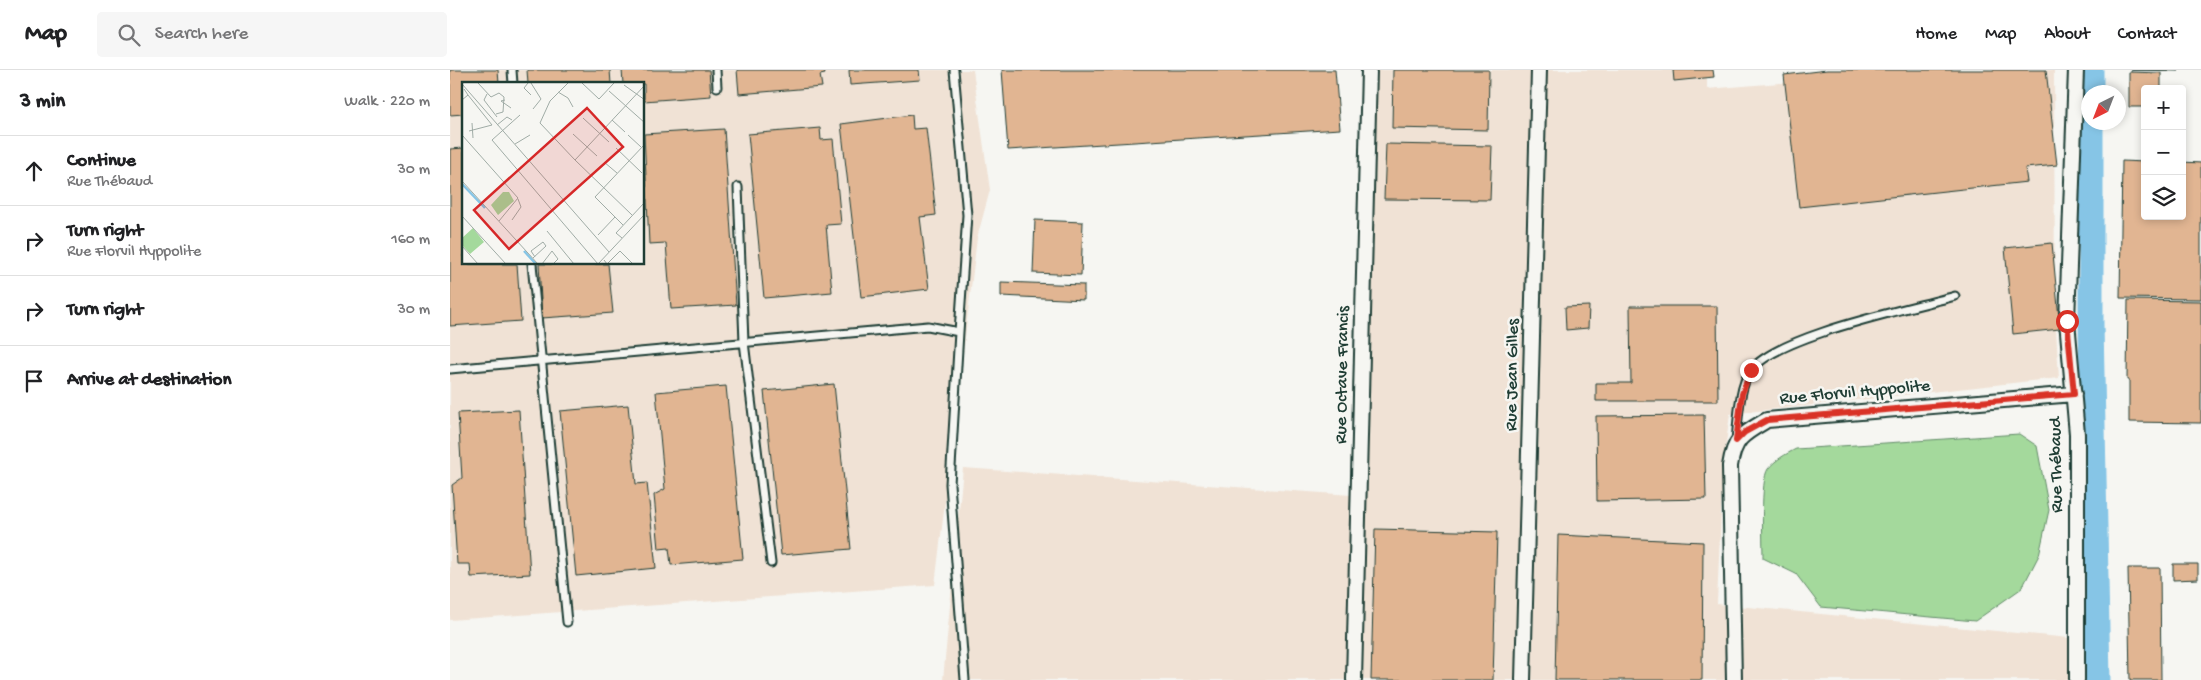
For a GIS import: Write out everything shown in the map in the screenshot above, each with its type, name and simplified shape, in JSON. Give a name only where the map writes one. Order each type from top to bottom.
[{"type":"street","name":"Rue Octave Francis","points":[[1354,680],[1370,70]]},
{"type":"street","name":"Rue Jean Gilles","points":[[1524,680],[1539,70]]},
{"type":"street","name":"Rue Thébaud","points":[[2076,70],[2067,321],[2077,444],[2077,680]]},
{"type":"street","name":"Rue Florvil Hyppolite","points":[[1736,441],[1745,432],[1767,420],[2074,394]]},
{"type":"street","points":[[1734,680],[1730,466],[1736,441]]},
{"type":"lane","points":[[716,70],[717,87]]},
{"type":"lane","points":[[954,70],[967,215],[950,484],[965,680]]},
{"type":"lane","points":[[738,187],[744,342],[771,563]]},
{"type":"lane","points":[[532,265],[567,622]]},
{"type":"lane","points":[[1736,441],[1742,394],[1751,370],[1779,348],[1814,335],[1955,296]]},
{"type":"lane","points":[[450,369],[928,326],[959,332]]},
{"type":"shaded area","points":[[450,70],[973,70],[990,190],[977,238],[935,585],[450,620]]},
{"type":"shaded area","points":[[1374,70],[1707,70],[1707,89],[1843,78],[1843,70],[2054,70],[2055,314],[2059,378],[1730,414],[1723,465],[1717,604],[2069,638],[2069,680],[943,680],[963,468],[1366,496]]},
{"type":"green space","points":[[2019,434],[2037,446],[2049,510],[2039,555],[2022,588],[1975,621],[1821,607],[1796,574],[1763,558],[1762,526],[1765,475],[1774,463],[1796,449]]},
{"type":"building","points":[[450,70],[498,70],[499,82],[462,82],[462,114],[450,115]]},
{"type":"building","points":[[527,70],[610,70],[611,82],[528,82]]},
{"type":"building","points":[[622,70],[709,70],[711,96],[645,101],[645,82],[623,82]]},
{"type":"building","points":[[737,70],[824,70],[825,74],[820,75],[822,87],[739,94]]},
{"type":"building","points":[[849,70],[919,70],[920,80],[850,85]]},
{"type":"building","points":[[1002,70],[1335,70],[1340,129],[1008,150]]},
{"type":"building","points":[[1393,70],[1489,70],[1488,130],[1392,128]]},
{"type":"building","points":[[1673,70],[1713,70],[1714,77],[1674,81]]},
{"type":"building","points":[[1827,70],[2046,70],[2057,165],[2025,168],[2027,182],[1799,207],[1784,75]]},
{"type":"building","points":[[2131,70],[2179,70],[2179,71]]},
{"type":"building","points":[[2129,72],[2161,73],[2161,85],[2141,85],[2141,107],[2129,107]]},
{"type":"building","points":[[912,115],[913,129],[926,128],[936,215],[920,217],[929,289],[861,297],[841,124]]},
{"type":"building","points":[[820,128],[821,140],[833,139],[841,224],[826,225],[832,292],[764,298],[748,134]]},
{"type":"building","points":[[724,129],[736,305],[671,309],[666,243],[649,244],[645,134]]},
{"type":"building","points":[[1386,144],[1492,146],[1490,200],[1384,199]]},
{"type":"building","points":[[462,148],[462,265],[517,265],[521,321],[450,326],[450,149]]},
{"type":"building","points":[[2122,161],[2141,162],[2141,220],[2186,220],[2186,162],[2201,163],[2201,299],[2120,298]]},
{"type":"building","points":[[1035,220],[1083,222],[1081,275],[1033,273]]},
{"type":"building","points":[[2052,243],[2060,329],[2013,334],[2005,248]]},
{"type":"building","points":[[539,265],[608,265],[613,313],[542,318]]},
{"type":"building","points":[[1001,282],[1084,285],[1084,300],[1001,296]]},
{"type":"building","points":[[2128,300],[2201,301],[2201,423],[2129,422],[2129,380],[2127,380]]},
{"type":"building","points":[[1589,306],[1588,328],[1566,330],[1565,307]]},
{"type":"building","points":[[1630,306],[1717,306],[1718,401],[1596,401],[1596,383],[1631,383]]},
{"type":"building","points":[[834,384],[851,549],[781,555],[764,391]]},
{"type":"building","points":[[726,386],[743,559],[671,565],[669,548],[659,549],[654,495],[665,489],[656,392]]},
{"type":"building","points":[[628,405],[636,484],[647,483],[656,568],[576,576],[560,411]]},
{"type":"building","points":[[519,410],[530,574],[471,577],[470,564],[457,564],[452,485],[462,478],[458,413]]},
{"type":"building","points":[[1704,415],[1706,499],[1597,501],[1596,416]]},
{"type":"building","points":[[1375,529],[1497,532],[1493,680],[1371,680]]},
{"type":"building","points":[[1558,535],[1703,542],[1702,680],[1555,680]]},
{"type":"building","points":[[2173,564],[2198,564],[2198,579],[2173,580]]},
{"type":"building","points":[[2128,568],[2160,568],[2161,680],[2130,680]]},
{"type":"waterway","points":[[2091,70],[2091,85]]},
{"type":"waterway","points":[[2091,130],[2091,324],[2098,680]]},
{"type":"route","points":[[1751,370],[1742,394],[1736,441],[1745,432],[1767,420],[2074,394],[2067,321]]}]
